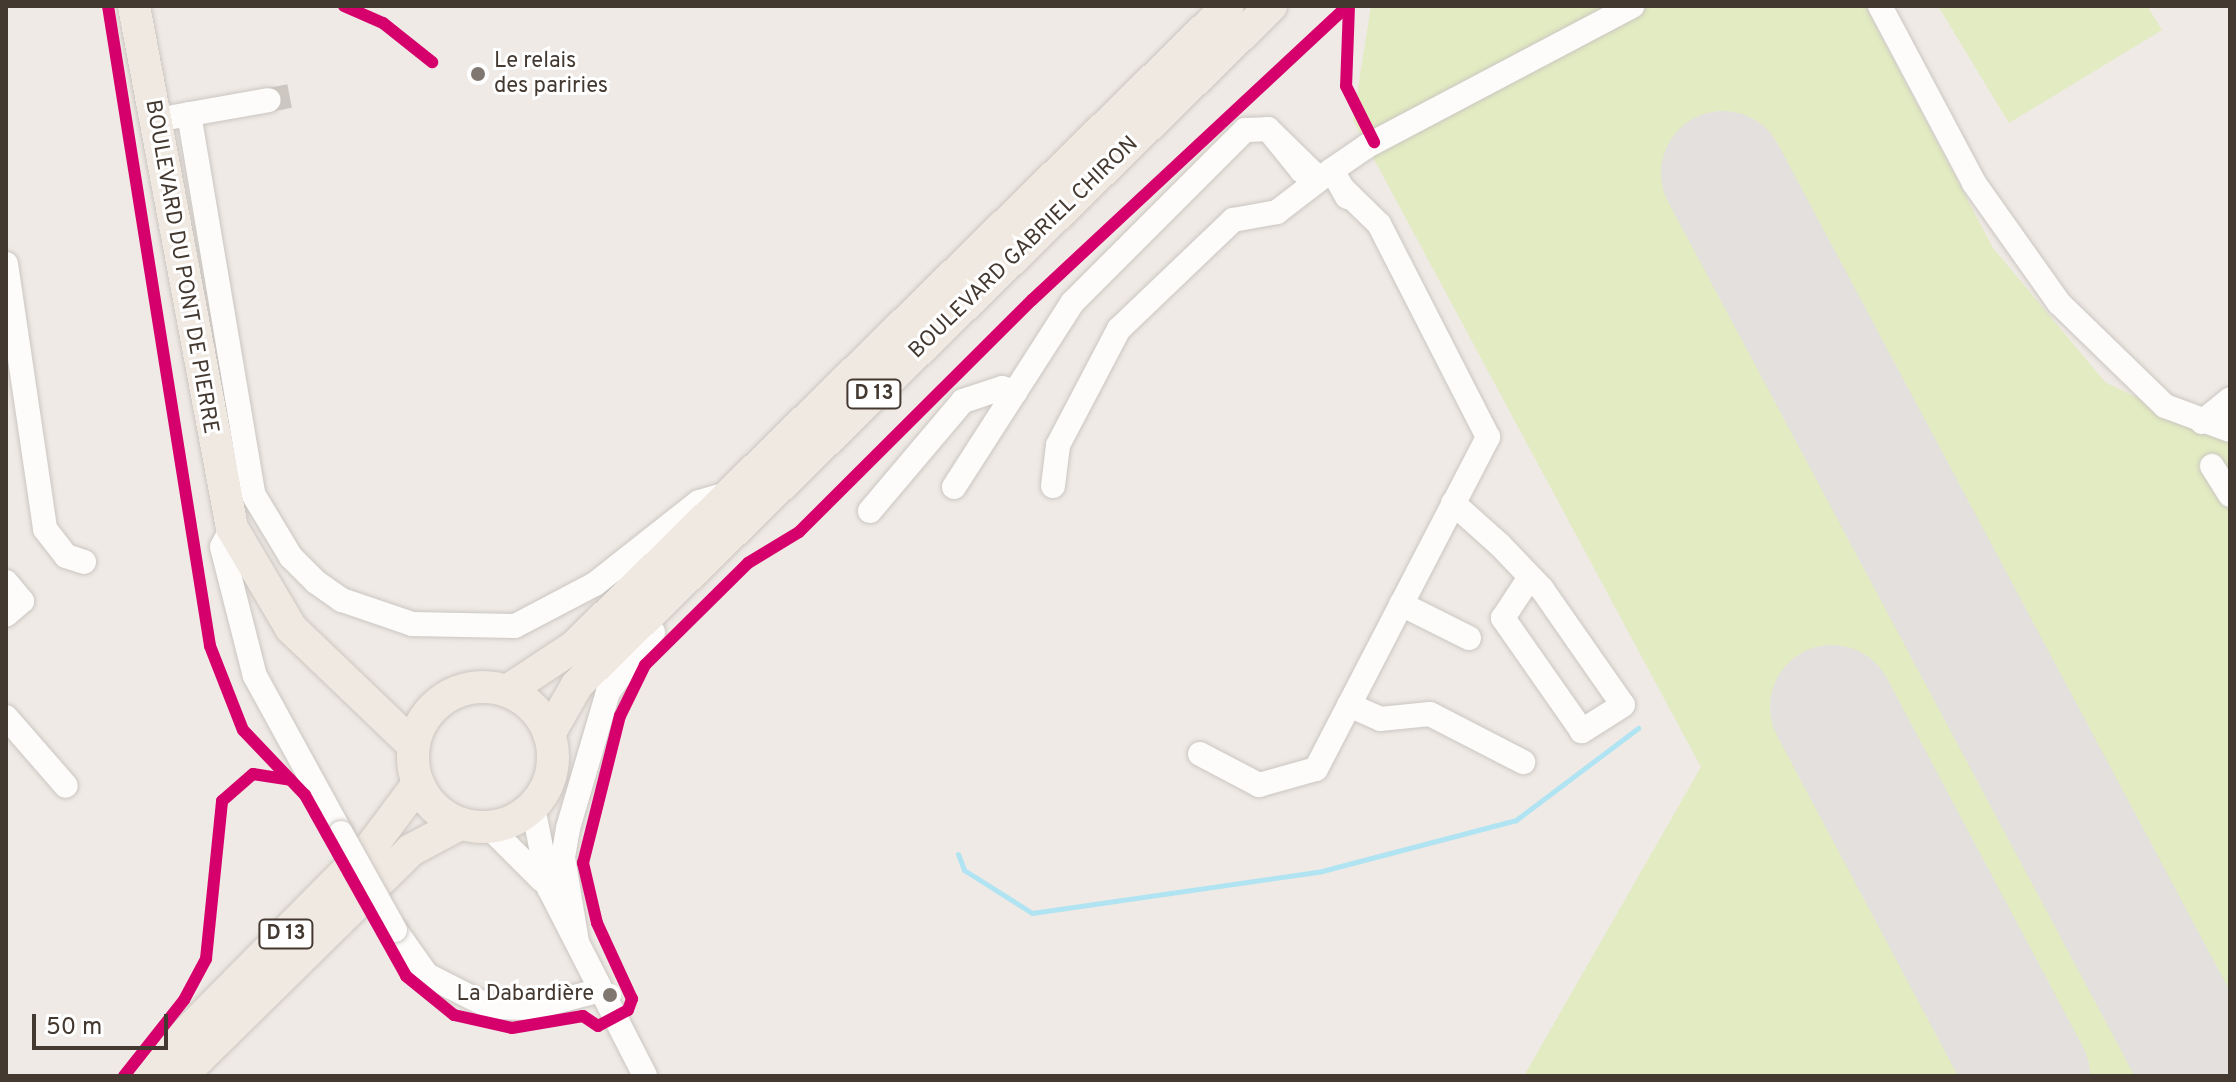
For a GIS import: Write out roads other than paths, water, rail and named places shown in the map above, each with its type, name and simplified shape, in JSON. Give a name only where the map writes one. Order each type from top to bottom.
[{"type":"main road","name":"BOULEVARD DU PONT DE PIERRE","points":[[134,6],[232,528],[291,628],[373,700],[414,746]]},
{"type":"main road","points":[[1183,49],[1212,6]]},
{"type":"main road","name":"BOULEVARD GABRIEL CHIRON","points":[[507,691],[575,646],[1228,6]]},
{"type":"main road","name":"BOULEVARD GABRIEL CHIRON","points":[[549,734],[577,685],[1271,6]]},
{"type":"main road","points":[[467,689],[507,691],[533,708],[549,734],[551,773],[533,807],[474,826],[442,815],[418,784],[414,746],[433,708],[467,689]]},
{"type":"main road","points":[[373,700],[433,708]]},
{"type":"main road","name":"D 13","points":[[144,1076],[371,847],[418,784]]},
{"type":"main road","name":"D 13","points":[[181,1076],[411,850],[474,826]]},
{"type":"street","points":[[1053,486],[1061,439],[1083,392],[1119,329],[1233,220],[1277,212],[1331,179],[1367,146],[1632,6]]},
{"type":"street","points":[[1880,6],[2014,247],[2135,383],[2202,422],[2230,430]]},
{"type":"street","points":[[156,121],[269,100]]},
{"type":"street","points":[[189,114],[253,494],[283,546],[316,582],[342,600],[412,624],[515,626],[595,584],[699,502],[733,492]]},
{"type":"street","points":[[954,487],[1072,303],[1245,130],[1268,129],[1302,171],[1331,179],[1379,224],[1488,426],[1453,503],[1316,769],[1287,780],[1259,785],[1200,754]]},
{"type":"street","points":[[6,264],[45,529],[66,556],[84,562]]},
{"type":"street","points":[[870,511],[963,401],[1002,388],[1015,392]]},
{"type":"street","points":[[2202,422],[2230,399]]},
{"type":"street","points":[[2212,466],[2230,495]]},
{"type":"street","points":[[1453,503],[1530,577],[1623,705],[1582,731],[1503,618],[1530,577]]},
{"type":"street","name":"BOULEVARD DU PONT DE PIERRE","points":[[232,528],[222,547],[255,676],[395,930],[427,975],[490,1007],[532,1008],[601,990]]},
{"type":"street","points":[[577,942],[563,857],[608,692],[625,660],[684,598],[698,568]]},
{"type":"street","points":[[6,582],[22,601],[6,615]]},
{"type":"street","points":[[1401,604],[1469,638]]},
{"type":"street","points":[[1349,705],[1380,719],[1430,714],[1523,762]]},
{"type":"street","points":[[6,717],[66,786]]},
{"type":"street","points":[[533,807],[549,888],[645,1076]]},
{"type":"street","points":[[474,826],[549,888]]},
{"type":"waterway","points":[[958,854],[964,870],[1032,913],[1322,871],[1516,820],[1638,728]]},
{"type":"tunnel","points":[[269,100],[290,96]]},
{"type":"place","name":"Le relais des pariries","points":[[478,74]]},
{"type":"place","name":"La Dabardière","points":[[610,995]]}]
